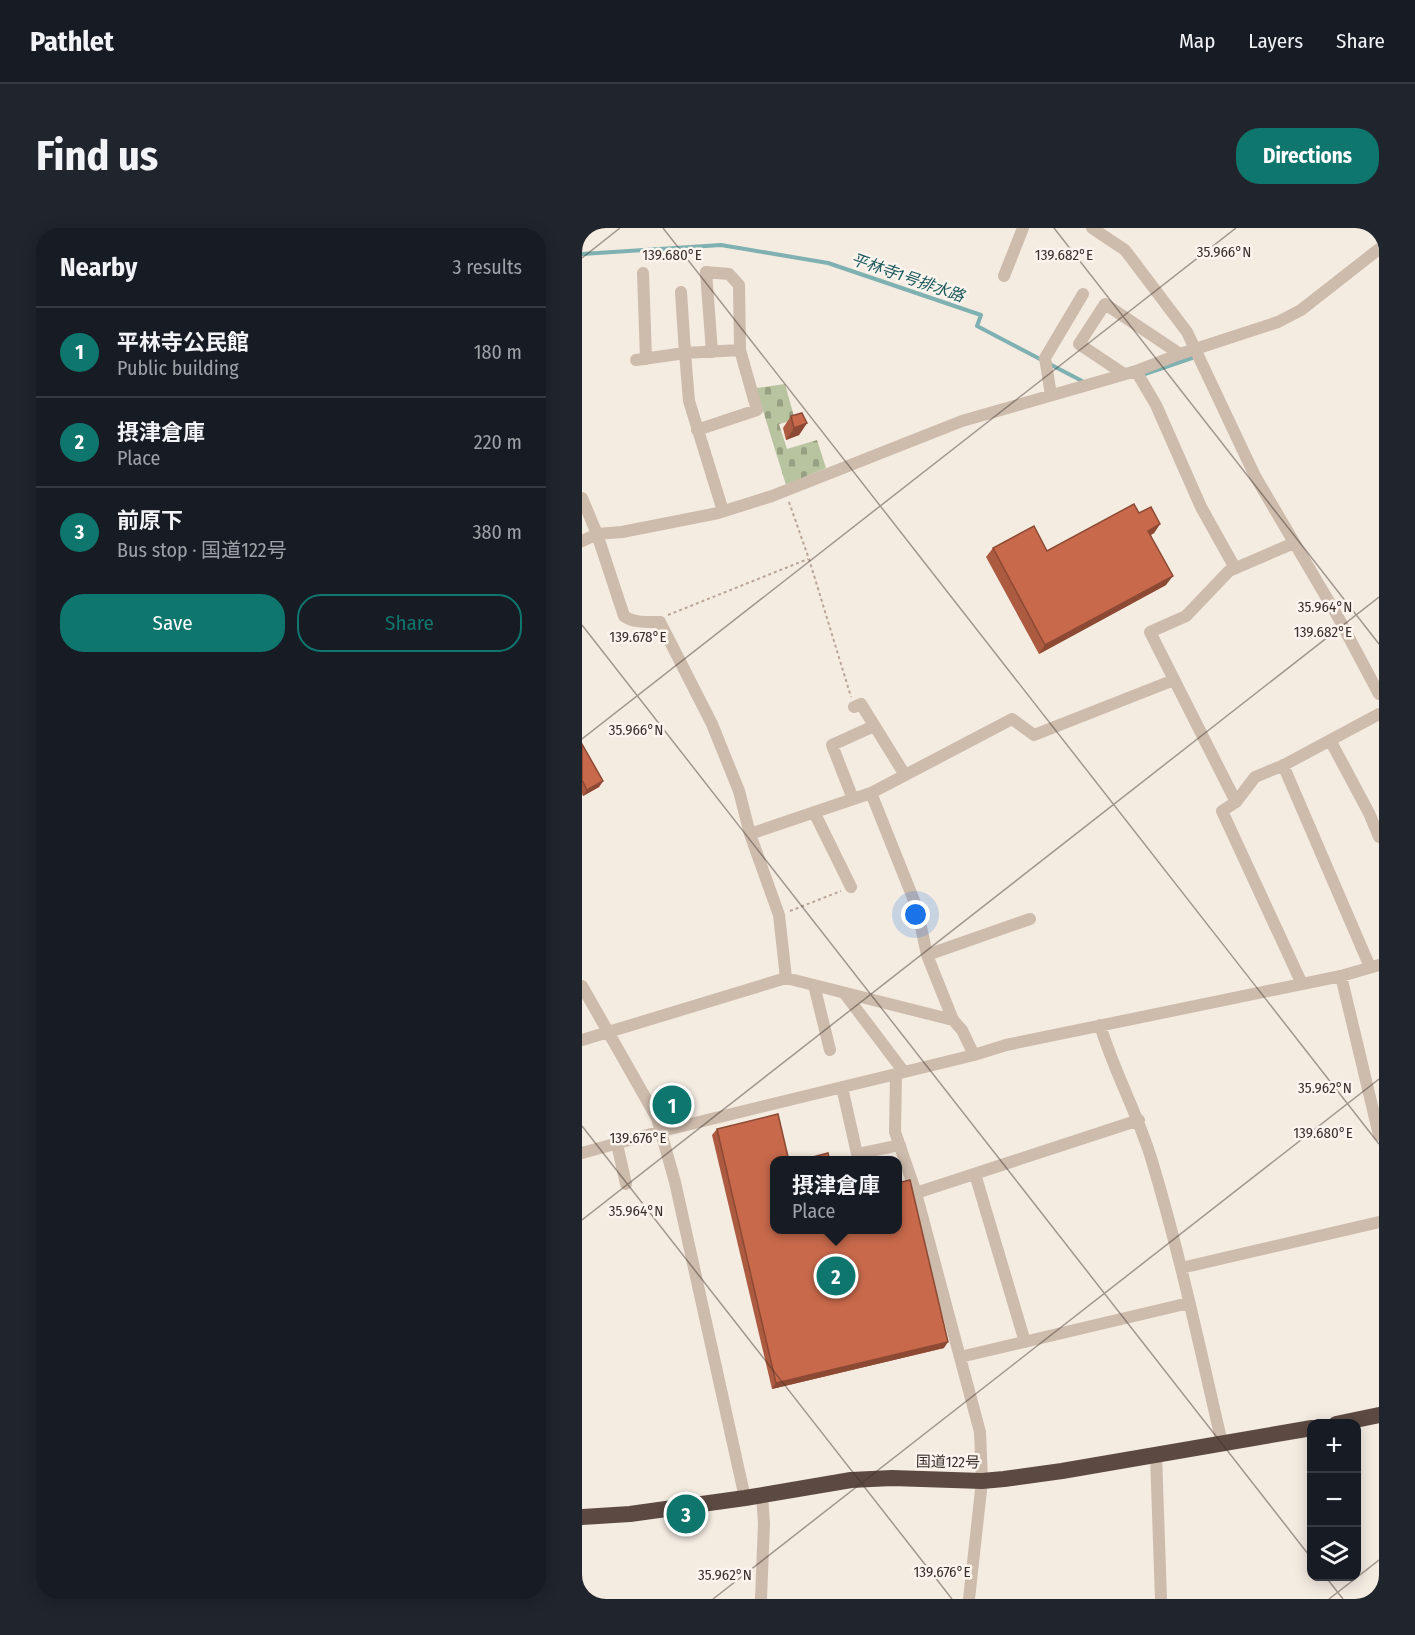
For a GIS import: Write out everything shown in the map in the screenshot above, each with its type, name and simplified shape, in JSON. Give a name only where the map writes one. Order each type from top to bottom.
[{"type":"highway","points":[[1360,1419],[1379,1415]]},
{"type":"highway","name":"国道122号","points":[[582,1517],[630,1514],[851,1480],[892,1478],[982,1481],[1062,1471],[1307,1429]]},
{"type":"street","points":[[1004,276],[1023,228]]},
{"type":"street","points":[[1092,228],[1125,250],[1187,332],[1255,476],[1338,617],[1379,694]]},
{"type":"street","points":[[582,541],[597,534],[622,532],[723,512],[785,491],[962,421],[1130,372],[1278,322],[1293,314],[1379,249]]},
{"type":"street","points":[[697,430],[758,410],[740,350],[739,285],[729,274],[706,272],[712,352]]},
{"type":"street","points":[[643,273],[641,359],[685,353],[740,350]]},
{"type":"street","points":[[681,292],[689,401],[723,512]]},
{"type":"street","points":[[1051,395],[1045,358],[1083,294]]},
{"type":"street","points":[[1180,354],[1105,304],[1079,344],[1130,372],[1156,405],[1201,507],[1235,568]]},
{"type":"street","points":[[582,498],[597,534],[624,616],[636,621],[659,622],[664,628],[712,723],[739,791],[750,834],[779,915],[786,978]]},
{"type":"street","points":[[1236,802],[1150,632],[1185,615],[1229,571],[1294,543]]},
{"type":"street","points":[[750,834],[871,793],[1012,719],[1034,735],[1174,680]]},
{"type":"street","points":[[854,707],[861,704],[905,775]]},
{"type":"street","points":[[1302,984],[1222,811],[1236,802],[1255,777],[1284,765],[1379,714]]},
{"type":"street","points":[[854,799],[832,745],[874,726]]},
{"type":"street","points":[[1330,740],[1369,813],[1379,837]]},
{"type":"street","points":[[582,1154],[662,1131],[974,1055],[1006,1045],[1341,976],[1375,966],[1284,765]]},
{"type":"street","points":[[871,793],[917,908],[927,956],[953,1020],[962,1030],[974,1055]]},
{"type":"street","points":[[814,812],[851,887]]},
{"type":"street","points":[[927,956],[1030,919]]},
{"type":"street","points":[[1341,976],[1379,1135]]},
{"type":"street","points":[[582,1040],[786,978],[953,1020]]},
{"type":"street","points":[[814,985],[831,1050]]},
{"type":"street","points":[[582,986],[657,1118],[662,1131],[744,1498]]},
{"type":"street","points":[[845,993],[900,1073],[895,1132],[916,1193],[980,1432],[982,1481],[969,1599]]},
{"type":"street","points":[[1100,1025],[1107,1048],[1139,1120],[1153,1162],[1181,1268],[1222,1443]]},
{"type":"street","points":[[842,1087],[857,1154],[900,1145]]},
{"type":"street","points":[[916,1193],[1139,1120]]},
{"type":"street","points":[[617,1144],[626,1184]]},
{"type":"street","points":[[975,1174],[1025,1342]]},
{"type":"street","points":[[1181,1268],[1379,1222]]},
{"type":"street","points":[[960,1357],[1189,1303]]},
{"type":"street","points":[[1156,1455],[1161,1599]]},
{"type":"street","points":[[762,1495],[764,1523],[762,1599]]},
{"type":"path","points":[[785,491],[809,559],[854,707]]},
{"type":"path","points":[[659,622],[670,614],[809,559]]},
{"type":"path","points":[[779,915],[851,887]]},
{"type":"green space","points":[[785,384],[795,420],[779,424],[787,449],[817,440],[826,468],[786,485],[756,388]]},
{"type":"building","points":[[802,413],[807,423],[794,428],[791,416]]},
{"type":"building","points":[[1134,504],[1139,513],[1151,507],[1160,524],[1148,531],[1173,576],[1045,645],[993,548],[1034,526],[1047,551]]},
{"type":"building","points":[[582,744],[603,781],[587,790],[582,780]]},
{"type":"building","points":[[684,1090],[687,1103],[670,1108],[667,1095]]},
{"type":"building","points":[[778,1114],[788,1156],[770,1156],[770,1234],[902,1234],[902,1182],[910,1180],[948,1342],[776,1383],[717,1129]]},
{"type":"waterway","name":"平林寺1号排水路","points":[[582,254],[721,245],[828,263],[981,315],[977,326],[1084,382]]},
{"type":"waterway","name":"平林寺1号排水路","points":[[1142,375],[1192,358]]},
{"type":"place","name":"平林寺公民館","points":[[672,1105]]},
{"type":"place","name":"摂津倉庫","points":[[836,1276]]},
{"type":"place","name":"前原下","points":[[686,1514]]}]
